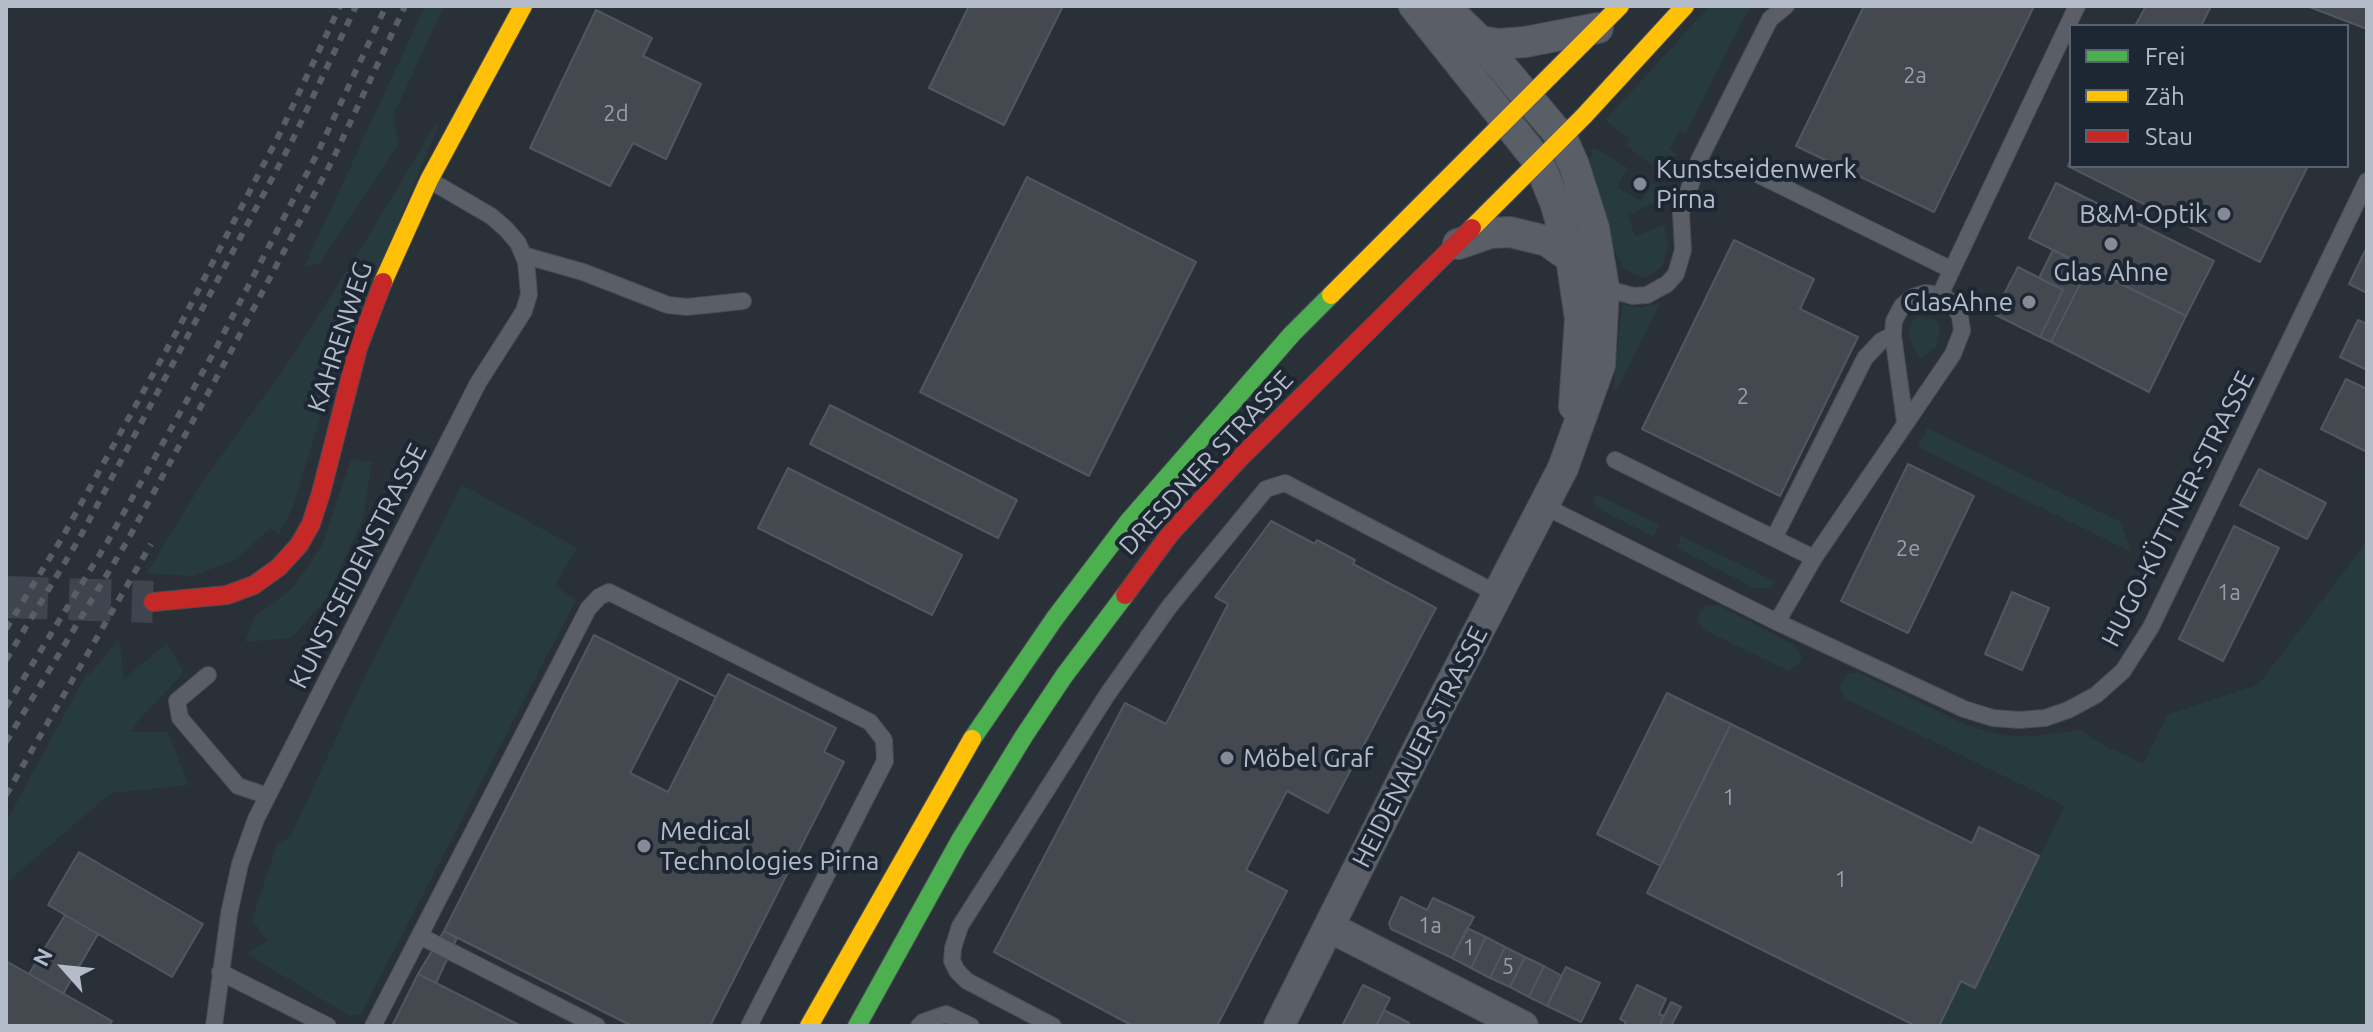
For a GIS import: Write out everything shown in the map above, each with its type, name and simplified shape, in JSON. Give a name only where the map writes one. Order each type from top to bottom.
[{"type":"main road","name":"KAHRENWEG","points":[[153,602],[216,597],[254,585],[279,567],[299,545],[311,524],[321,493],[358,348],[387,270],[429,180],[523,6]]},
{"type":"main road","name":"DRESDNER STRASSE","points":[[857,1026],[959,842],[1024,736],[1064,676],[1170,534],[1240,458],[1562,138],[1685,6]]},
{"type":"main road","name":"DRESDNER STRASSE","points":[[809,1026],[967,747],[1055,618],[1128,522],[1292,334],[1610,17]]},
{"type":"street","name":"HEIDENAUER STRASSE","points":[[1414,6],[1538,161],[1555,202],[1571,258],[1580,319],[1576,397],[1563,468]]},
{"type":"street","name":"HEIDENAUER STRASSE","points":[[1279,1026],[1563,468],[1600,365],[1604,288],[1594,228],[1574,165],[1562,138],[1480,41],[1444,6]]},
{"type":"street","points":[[1480,41],[1498,44],[1525,42],[1610,17]]},
{"type":"street","points":[[1456,245],[1490,233],[1510,232],[1547,241],[1571,258]]},
{"type":"street","points":[[1329,927],[1523,1026]]},
{"type":"lane","points":[[1604,288],[1633,296],[1647,295],[1667,284],[1676,274],[1683,250],[1681,213],[1699,160],[1770,19],[1786,6]]},
{"type":"lane","points":[[1940,295],[2077,6]]},
{"type":"lane","points":[[1759,175],[1952,270]]},
{"type":"lane","name":"KUNSTSEIDENSTRASSE","points":[[214,1026],[229,914],[240,864],[256,819],[478,383],[524,311],[529,294],[523,255],[506,229],[491,216],[429,180]]},
{"type":"lane","name":"HUGO-KÜTTNER-STRASSE","points":[[1544,506],[1777,622],[1964,709],[1993,718],[2045,718],[2096,695],[2123,671],[2151,627],[2367,181]]},
{"type":"lane","points":[[523,255],[583,272],[668,305],[687,307],[743,301]]},
{"type":"lane","points":[[1777,622],[1814,558],[1953,354],[1962,331],[1960,316],[1952,302],[1940,295],[1925,293],[1913,297],[1902,306],[1894,321],[1893,335],[1905,422]]},
{"type":"lane","points":[[1774,538],[1865,358],[1881,341],[1893,335]]},
{"type":"lane","points":[[1615,460],[1814,558]]},
{"type":"lane","points":[[1053,1026],[967,981],[957,971],[952,961],[960,926],[1107,695],[1169,607],[1266,489],[1285,483],[1498,594]]},
{"type":"lane","points":[[373,1026],[588,609],[599,597],[609,592],[870,722],[884,740],[885,761],[749,1026]]},
{"type":"lane","points":[[208,675],[177,701],[180,718],[238,786],[268,796]]},
{"type":"lane","points":[[420,936],[597,1026]]},
{"type":"lane","points":[[220,972],[328,1026]]},
{"type":"lane","points":[[919,1026],[946,1014],[971,1026]]},
{"type":"green space","points":[[425,6],[444,6],[393,116],[399,143],[320,263],[304,267]]},
{"type":"green space","points":[[1710,6],[1753,6],[1686,133],[1679,131],[1670,149],[1677,154],[1668,170],[1658,170],[1625,145],[1629,138],[1605,120]]},
{"type":"green space","points":[[435,125],[438,126],[326,400],[292,509],[279,534],[271,528],[235,560],[192,576],[147,573],[202,483],[288,363]]},
{"type":"green space","points":[[1593,147],[1628,168],[1617,187],[1641,201],[1653,183],[1660,187],[1654,203],[1628,215],[1635,236],[1664,225],[1669,246],[1662,266],[1652,274],[1642,278],[1624,269],[1613,247],[1590,161]]},
{"type":"green space","points":[[1660,303],[1617,389],[1613,388],[1622,305],[1639,307]]},
{"type":"green space","points":[[1919,316],[1934,319],[1940,331],[1936,346],[1921,359],[1908,332]]},
{"type":"green space","points":[[1927,428],[2121,522],[2131,552],[1918,447]]},
{"type":"green space","points":[[351,460],[372,462],[363,518],[327,598],[291,638],[245,642],[255,616],[293,588],[322,545]]},
{"type":"green space","points":[[462,485],[577,548],[555,586],[576,600],[361,1014],[350,1016],[247,954],[267,941],[252,919],[277,844],[291,836],[362,682]]},
{"type":"green space","points":[[1596,494],[1659,525],[1653,536],[1600,510],[1593,502]]},
{"type":"green space","points":[[1681,536],[1776,582],[1768,589],[1754,588],[1677,548]]},
{"type":"green space","points":[[2367,541],[2367,1026],[1939,1026],[1961,981],[1975,987],[2065,806],[1844,698],[1839,686],[1848,674],[1858,672],[1966,725],[2000,735],[2033,736],[2080,730],[2143,764],[2168,714],[2258,685]]},
{"type":"green space","points":[[1718,605],[1794,645],[1802,657],[1798,665],[1788,671],[1705,630],[1698,621],[1700,612],[1706,606]]},
{"type":"green space","points":[[119,639],[124,679],[167,643],[184,673],[130,732],[168,732],[189,785],[111,793],[6,883],[6,822],[87,673],[90,674]]},
{"type":"building","points":[[969,6],[1063,6],[1004,125],[929,88]]},
{"type":"building","points":[[1864,6],[2034,6],[1934,212],[1796,146]]},
{"type":"building","points":[[2146,6],[2211,6],[2202,24],[2136,24]]},
{"type":"building","points":[[2307,6],[2367,6],[2367,29]]},
{"type":"building","points":[[596,10],[652,38],[643,56],[701,84],[666,159],[633,143],[610,186],[530,148]]},
{"type":"building","name":"B&M-Optik","points":[[2072,168],[2307,168],[2260,262]]},
{"type":"building","points":[[1027,177],[1196,262],[1089,476],[920,392]]},
{"type":"building","name":"Glas Ahne","points":[[2056,183],[2214,261],[2186,316],[2029,238]]},
{"type":"building","points":[[1734,240],[1814,279],[1800,309],[1858,337],[1780,496],[1642,429]]},
{"type":"building","points":[[2367,247],[2367,293],[2349,284]]},
{"type":"building","points":[[2053,250],[2088,268],[2051,342],[2040,337],[2063,290],[2039,278]]},
{"type":"building","name":"GlasAhne","points":[[2018,267],[2063,290],[2040,337],[1994,314]]},
{"type":"building","points":[[2088,268],[2186,316],[2149,392],[2051,342]]},
{"type":"building","points":[[2358,320],[2367,324],[2367,370],[2340,357]]},
{"type":"building","points":[[2346,379],[2367,389],[2367,452],[2321,429]]},
{"type":"building","points":[[830,405],[1017,500],[998,538],[810,444]]},
{"type":"building","points":[[1908,464],[1974,496],[1908,633],[1841,601]]},
{"type":"building","points":[[788,468],[962,555],[932,615],[758,528]]},
{"type":"building","points":[[2259,469],[2326,503],[2307,539],[2240,505]]},
{"type":"building","name":"Möbel Graf","points":[[1271,521],[1355,560],[1353,564],[1436,608],[1328,813],[1287,791],[1246,870],[1287,891],[1217,1026],[1133,1026],[994,952],[1125,703],[1166,724],[1228,604],[1215,597]]},
{"type":"building","points":[[2234,526],[2279,548],[2223,661],[2179,639]]},
{"type":"building","points":[[2012,592],[2049,608],[2022,670],[1985,654]]},
{"type":"building","name":"Medical Technologies Pirna","points":[[594,635],[716,697],[728,674],[836,728],[824,752],[844,762],[710,1026],[632,1026],[444,931]]},
{"type":"building","points":[[679,678],[716,697],[668,792],[630,773]]},
{"type":"building","points":[[1667,693],[1731,724],[1661,866],[1597,834]]},
{"type":"building","points":[[1731,724],[1972,843],[1979,827],[2039,856],[1975,988],[1961,981],[1939,1026],[1916,1026],[1647,893]]},
{"type":"building","points":[[79,852],[203,924],[172,977],[48,905]]},
{"type":"building","points":[[1401,897],[1427,910],[1433,898],[1474,917],[1452,958],[1391,929],[1389,923]]},
{"type":"building","points":[[65,915],[98,934],[63,994],[29,974]]},
{"type":"building","points":[[1467,928],[1486,937],[1471,968],[1452,958]]},
{"type":"building","points":[[444,931],[457,938],[436,983],[418,974]]},
{"type":"building","points":[[1486,937],[1505,947],[1490,978],[1471,968]]},
{"type":"building","points":[[1505,947],[1525,957],[1510,987],[1490,978]]},
{"type":"building","points":[[1525,957],[1544,966],[1529,997],[1510,987]]},
{"type":"building","points":[[6,961],[112,1021],[109,1026],[6,1026]]},
{"type":"building","points":[[1544,966],[1562,976],[1547,1006],[1529,997]]},
{"type":"building","points":[[1566,967],[1600,983],[1581,1022],[1547,1006]]},
{"type":"building","points":[[418,974],[436,983],[521,1026],[392,1026]]},
{"type":"building","points":[[1363,985],[1390,998],[1376,1026],[1342,1026]]},
{"type":"building","points":[[1637,985],[1666,999],[1659,1014],[1664,1016],[1659,1026],[1624,1026],[1626,1022],[1620,1019]]},
{"type":"building","points":[[1671,1002],[1681,1007],[1671,1026],[1659,1026]]},
{"type":"building","points":[[1384,1010],[1409,1023],[1407,1026],[1376,1026]]},
{"type":"tunnel","points":[[6,597],[153,602]]},
{"type":"railway","points":[[6,629],[62,538],[177,331],[280,133],[340,6]]},
{"type":"railway","points":[[6,660],[79,539],[292,141],[356,6]]},
{"type":"railway","points":[[6,707],[108,541],[214,352],[318,152],[386,6]]},
{"type":"railway","points":[[6,742],[126,543],[230,353],[333,159],[405,6]]},
{"type":"railway","points":[[6,795],[151,544]]},
{"type":"traffic: fast","points":[[972,739],[1055,618],[1128,522],[1292,334],[1331,295]]},
{"type":"traffic: fast","points":[[857,1026],[959,842],[1024,736],[1064,676],[1125,595]]},
{"type":"traffic: slow","points":[[383,282],[429,180],[523,6]]},
{"type":"traffic: slow","points":[[1331,295],[1620,6]]},
{"type":"traffic: slow","points":[[1472,228],[1584,116],[1685,6]]},
{"type":"traffic: slow","points":[[809,1026],[972,739]]},
{"type":"traffic: jam","points":[[1125,595],[1170,534],[1240,458],[1472,228]]},
{"type":"traffic: jam","points":[[153,602],[227,595],[254,585],[279,567],[299,545],[311,524],[321,493],[358,348],[383,282]]},
{"type":"place","name":"Kunstseidenwerk Pirna","points":[[1640,184]]},
{"type":"place","name":"B&M-Optik","points":[[2224,214]]},
{"type":"place","name":"Glas Ahne","points":[[2111,244]]},
{"type":"place","name":"GlasAhne","points":[[2029,302]]},
{"type":"place","name":"Möbel Graf","points":[[1227,758]]},
{"type":"place","name":"Medical Technologies Pirna","points":[[644,846]]}]
